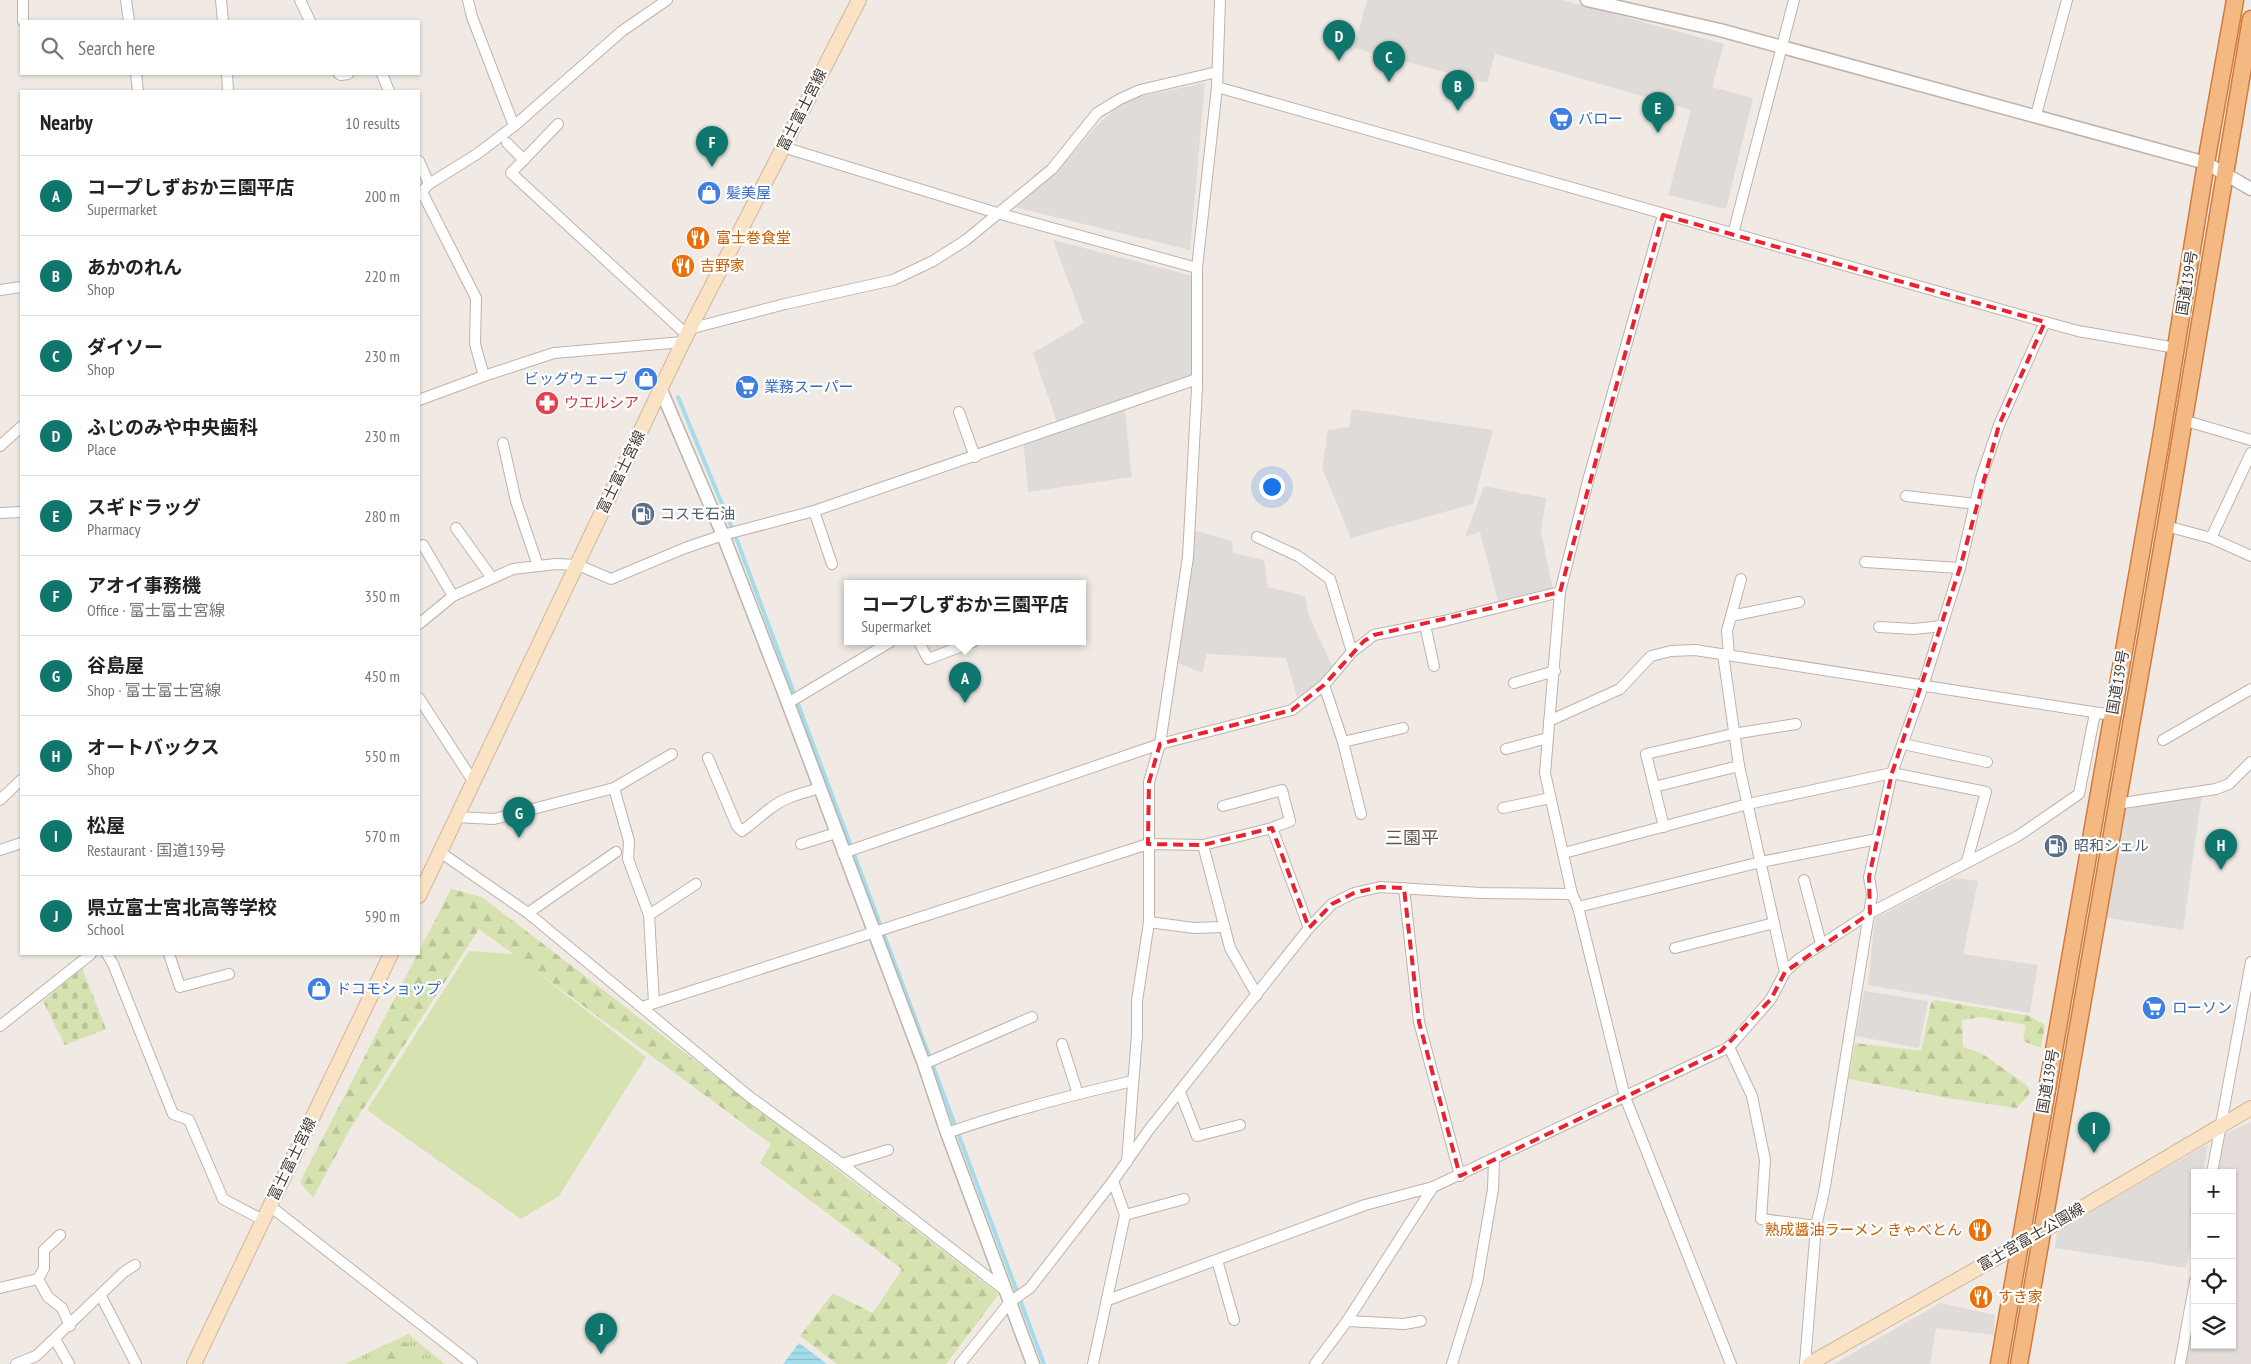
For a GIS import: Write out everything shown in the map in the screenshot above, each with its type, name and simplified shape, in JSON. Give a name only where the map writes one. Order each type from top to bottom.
[{"type":"highway","name":"国道139号","points":[[1999,1364],[2235,0]]},
{"type":"highway","name":"国道139号","points":[[2018,1364],[2166,526],[2224,173],[2247,68],[2251,19]]},
{"type":"main road","name":"富士富士宮線","points":[[420,894],[686,335],[859,0]]},
{"type":"main road","name":"富士富士宮線","points":[[194,1364],[391,955]]},
{"type":"main road","name":"富士宮富士公園線","points":[[1809,1364],[2040,1232],[2251,1108]]},
{"type":"street","points":[[23,0],[23,20]]},
{"type":"street","points":[[126,0],[129,20]]},
{"type":"street","points":[[221,0],[223,20]]},
{"type":"street","points":[[300,0],[310,20]]},
{"type":"street","points":[[468,0],[472,17],[514,126]]},
{"type":"street","points":[[484,376],[475,344],[476,298],[420,194],[429,184],[477,154],[514,126],[622,31],[667,0]]},
{"type":"street","points":[[1127,1162],[1134,1081],[1137,1002],[1149,922],[1149,782],[1160,744],[1188,556],[1197,379],[1197,268],[1217,87],[1216,72],[1220,0]]},
{"type":"street","points":[[1587,0],[1720,30],[2206,163],[2251,189]]},
{"type":"street","points":[[1733,234],[1794,0]]},
{"type":"street","points":[[2036,115],[2067,0]]},
{"type":"street","points":[[420,400],[554,353],[686,335],[785,304],[893,280],[933,261],[966,240],[1052,168],[1097,113],[1140,90],[1216,72]]},
{"type":"street","points":[[136,75],[138,90]]},
{"type":"street","points":[[227,75],[228,90]]},
{"type":"street","points":[[382,75],[389,90]]},
{"type":"street","points":[[1217,87],[1663,215],[2078,331],[2176,348]]},
{"type":"street","points":[[558,124],[511,173],[686,335]]},
{"type":"street","points":[[507,143],[524,160]]},
{"type":"street","points":[[783,147],[997,213],[1197,268]]},
{"type":"street","points":[[420,167],[429,184]]},
{"type":"street","points":[[1663,215],[1590,476],[1560,592],[1555,671],[1545,773],[1572,894],[1578,907],[1625,1097],[1731,1364]]},
{"type":"street","points":[[0,290],[20,287]]},
{"type":"street","points":[[1805,1364],[1816,1226],[1824,1192],[1870,913],[1872,895],[1869,877],[1892,773],[1924,686],[1960,568],[1982,478],[1999,425],[2045,322]]},
{"type":"street","points":[[420,623],[453,596],[513,569],[578,565],[611,579],[685,548],[725,534],[814,511],[1197,379]]},
{"type":"street","points":[[661,390],[725,534],[924,1064],[1033,1364]]},
{"type":"street","points":[[959,412],[975,457]]},
{"type":"street","points":[[2183,420],[2251,440]]},
{"type":"street","points":[[0,446],[20,428]]},
{"type":"street","points":[[503,443],[516,501],[538,566]]},
{"type":"street","points":[[2210,538],[2251,453]]},
{"type":"street","points":[[1906,496],[1976,504]]},
{"type":"street","points":[[814,511],[832,564]]},
{"type":"street","points":[[0,513],[20,512]]},
{"type":"street","points":[[2166,526],[2210,538],[2251,556]]},
{"type":"street","points":[[456,528],[492,578]]},
{"type":"street","points":[[1257,537],[1298,556],[1330,579],[1352,652]]},
{"type":"street","points":[[423,545],[453,596]]},
{"type":"street","points":[[1865,562],[1960,568]]},
{"type":"street","points":[[1741,579],[1727,631],[1726,655],[1733,734],[1784,972]]},
{"type":"street","points":[[845,852],[1160,744],[1292,710],[1324,685],[1352,652],[1374,635],[1425,625],[1560,592]]},
{"type":"street","points":[[1731,616],[1798,602]]},
{"type":"street","points":[[1425,625],[1434,666]]},
{"type":"street","points":[[1879,627],[1914,628],[1942,626]]},
{"type":"street","points":[[789,702],[885,645]]},
{"type":"street","points":[[921,645],[928,659],[965,645]]},
{"type":"street","points":[[1549,721],[1620,689],[1651,656],[1672,650],[1695,650],[2112,715]]},
{"type":"street","points":[[1514,683],[1555,671]]},
{"type":"street","points":[[1324,685],[1343,742],[1361,814]]},
{"type":"street","points":[[2162,740],[2251,689]]},
{"type":"street","points":[[420,700],[473,781]]},
{"type":"street","points":[[1108,1300],[1365,1205],[1434,1187],[1684,1071],[1729,1047],[1770,998],[1784,972],[1821,944],[1870,913],[2018,836],[2079,794],[2095,713]]},
{"type":"street","points":[[1664,827],[1646,754],[1733,734],[1796,724]]},
{"type":"street","points":[[1343,742],[1403,728]]},
{"type":"street","points":[[1506,748],[1548,738]]},
{"type":"street","points":[[1903,744],[1987,762]]},
{"type":"street","points":[[456,817],[494,819],[614,788],[672,754]]},
{"type":"street","points":[[708,758],[737,826],[742,831],[760,819],[770,808],[788,798],[820,788]]},
{"type":"street","points":[[2116,804],[2216,789],[2229,784],[2251,762]]},
{"type":"street","points":[[1654,787],[1739,766]]},
{"type":"street","points":[[1564,853],[1748,804],[1892,773],[1986,792],[1967,861]]},
{"type":"street","points":[[0,800],[20,781]]},
{"type":"street","points":[[614,788],[629,841],[628,859],[649,915],[654,1003]]},
{"type":"street","points":[[642,1006],[874,930],[1148,844],[1203,845],[1272,828],[1290,821],[1282,790],[1223,806]]},
{"type":"street","points":[[1503,808],[1550,798]]},
{"type":"street","points":[[1272,828],[1309,928]]},
{"type":"street","points":[[801,844],[836,833]]},
{"type":"street","points":[[1578,907],[1761,862],[1877,839]]},
{"type":"street","points":[[0,850],[20,843]]},
{"type":"street","points":[[1203,845],[1230,948],[1257,995]]},
{"type":"street","points":[[440,852],[528,913],[750,1097],[842,1164],[1010,1297]]},
{"type":"street","points":[[528,913],[616,852]]},
{"type":"street","points":[[1804,880],[1821,944]]},
{"type":"street","points":[[649,915],[696,884]]},
{"type":"street","points":[[960,1364],[1010,1297],[1030,1288],[1113,1181],[1148,1132],[1309,928],[1332,904],[1354,893],[1380,887],[1481,893],[1572,894]]},
{"type":"street","points":[[1404,888],[1419,1022],[1460,1176]]},
{"type":"street","points":[[1149,922],[1194,928],[1223,927]]},
{"type":"street","points":[[1675,948],[1774,923]]},
{"type":"street","points":[[1,1022],[89,955]]},
{"type":"street","points":[[108,955],[113,964],[174,1114],[189,1120],[223,1199],[263,1220]]},
{"type":"street","points":[[168,955],[180,987],[229,974]]},
{"type":"street","points":[[2213,1169],[2218,1128],[2251,962]]},
{"type":"street","points":[[924,1064],[1032,1017]]},
{"type":"street","points":[[1062,1044],[1078,1094]]},
{"type":"street","points":[[1729,1047],[1752,1096],[1763,1150],[1761,1219],[1816,1226]]},
{"type":"street","points":[[949,1133],[1078,1094],[1134,1081]]},
{"type":"street","points":[[1180,1092],[1197,1136],[1240,1125]]},
{"type":"street","points":[[842,1164],[888,1150]]},
{"type":"street","points":[[1452,1364],[1479,1276],[1493,1189],[1494,1160]]},
{"type":"street","points":[[1093,1364],[1094,1350],[1108,1300],[1125,1215],[1113,1181]]},
{"type":"street","points":[[1315,1364],[1347,1321],[1434,1187]]},
{"type":"street","points":[[1125,1215],[1184,1199]]},
{"type":"street","points":[[270,1206],[472,1364]]},
{"type":"street","points":[[0,1288],[38,1279],[44,1268],[44,1250],[60,1235]]},
{"type":"street","points":[[1217,1260],[1234,1320]]},
{"type":"street","points":[[16,1364],[36,1356],[70,1326],[124,1272],[135,1265]]},
{"type":"street","points":[[38,1279],[48,1297],[62,1308],[70,1326]]},
{"type":"street","points":[[101,1296],[136,1364]]},
{"type":"street","points":[[2180,1364],[2191,1303]]},
{"type":"street","points":[[1347,1321],[1404,1324],[1421,1321]]},
{"type":"street","points":[[55,1339],[69,1364]]},
{"type":"highlighted area","points":[[1663,215],[2045,322],[1999,425],[1960,568],[1892,773],[1869,877],[1870,913],[1785,972],[1771,999],[1721,1051],[1460,1176],[1419,1022],[1404,888],[1380,887],[1354,893],[1332,904],[1309,928],[1272,828],[1203,845],[1148,844],[1149,782],[1160,744],[1292,710],[1324,685],[1364,641],[1374,635],[1560,592]]},
{"type":"shaded area","points":[[1367,0],[1562,0],[1724,44],[1712,87],[1753,98],[1726,209],[1668,195],[1691,110],[1495,54],[1487,83],[1354,48]]},
{"type":"shaded area","points":[[1205,83],[1190,250],[1010,206],[1060,168],[1099,123],[1127,99]]},
{"type":"shaded area","points":[[1053,240],[1193,276],[1194,377],[1124,404],[1132,477],[1028,492],[1023,439],[1058,425],[1033,353],[1084,323]]},
{"type":"shaded area","points":[[1352,409],[1493,430],[1473,504],[1351,538],[1322,468],[1328,430],[1349,427]]},
{"type":"shaded area","points":[[1484,486],[1546,498],[1541,532],[1553,589],[1498,601],[1480,532],[1465,537]]},
{"type":"shaded area","points":[[1189,529],[1232,541],[1233,553],[1264,560],[1268,587],[1305,596],[1309,616],[1333,668],[1323,681],[1298,701],[1286,658],[1207,654],[1202,673],[1176,662]]},
{"type":"shaded area","points":[[2202,794],[2183,930],[2103,917],[2121,808]]},
{"type":"shaded area","points":[[1954,878],[1978,881],[1963,954],[2038,965],[2030,1013],[1868,985],[1875,918]]},
{"type":"shaded area","points":[[1864,991],[1928,1001],[1919,1048],[1856,1036]]},
{"type":"shaded area","points":[[2251,1122],[2251,1364],[2182,1364],[2191,1307],[2191,1349],[2236,1349],[2236,1169],[2218,1169],[2225,1134]]},
{"type":"shaded area","points":[[2208,1144],[2204,1169],[2191,1169],[2191,1241],[2186,1268],[2055,1248],[2057,1231]]},
{"type":"shaded area","points":[[1940,1303],[1995,1315],[1994,1335],[1936,1328],[1930,1364],[1834,1364]]},
{"type":"green space","points":[[451,889],[482,897],[999,1294],[946,1364],[837,1364],[800,1336],[833,1293],[873,1313],[902,1269],[760,1163],[771,1144],[479,929],[350,1129],[313,1198],[300,1182],[417,955],[420,955],[420,949]]},
{"type":"green space","points":[[469,951],[514,954],[646,1057],[559,1196],[521,1219],[367,1110]]},
{"type":"green space","points":[[82,968],[106,1029],[65,1045],[43,1001]]},
{"type":"green space","points":[[1934,1000],[2030,1016],[2045,1025],[2041,1048],[2023,1041],[2026,1025],[1982,1017],[1962,1020],[1963,1047],[1981,1053],[2028,1086],[2030,1093],[2017,1108],[1948,1098],[1849,1079],[1855,1043],[1921,1051],[1931,1003]]},
{"type":"green space","points":[[408,1334],[445,1364],[345,1364]]},
{"type":"green space","points":[[405,1342],[416,1354],[406,1364],[352,1364]]},
{"type":"water","points":[[799,1343],[827,1364],[783,1364]]},
{"type":"waterway","points":[[678,397],[738,543],[1044,1364]]},
{"type":"place","name":"ふじのみや中央歯科","points":[[1339,61]]},
{"type":"place","name":"ダイソー","points":[[1389,82]]},
{"type":"place","name":"あかのれん","points":[[1458,111]]},
{"type":"place","name":"バロー","points":[[1561,119]]},
{"type":"place","name":"スギドラッグ","points":[[1658,133]]},
{"type":"place","name":"アオイ事務機","points":[[712,167]]},
{"type":"place","name":"髪美屋","points":[[709,193]]},
{"type":"place","name":"富士巻食堂","points":[[698,238]]},
{"type":"place","name":"吉野家","points":[[683,266]]},
{"type":"place","name":"ビッグウェーブ","points":[[646,379]]},
{"type":"place","name":"業務スーパー","points":[[747,387]]},
{"type":"place","name":"ウエルシア","points":[[547,403]]},
{"type":"place","name":"コスモ石油","points":[[643,514]]},
{"type":"place","name":"コープしずおか三園平店","points":[[965,703]]},
{"type":"place","name":"谷島屋","points":[[519,838]]},
{"type":"place","name":"昭和シェル","points":[[2056,846]]},
{"type":"place","name":"オートバックス","points":[[2221,870]]},
{"type":"place","name":"ドコモショップ","points":[[319,989]]},
{"type":"place","name":"ローソン","points":[[2154,1008]]},
{"type":"place","name":"松屋","points":[[2094,1153]]},
{"type":"place","name":"熟成醤油ラーメン きゃべとん","points":[[1980,1230]]},
{"type":"place","name":"すき家","points":[[1981,1297]]},
{"type":"place","name":"県立富士宮北高等学校","points":[[601,1354]]},
{"type":"district","name":"三園平","points":[[1412,838]]}]
